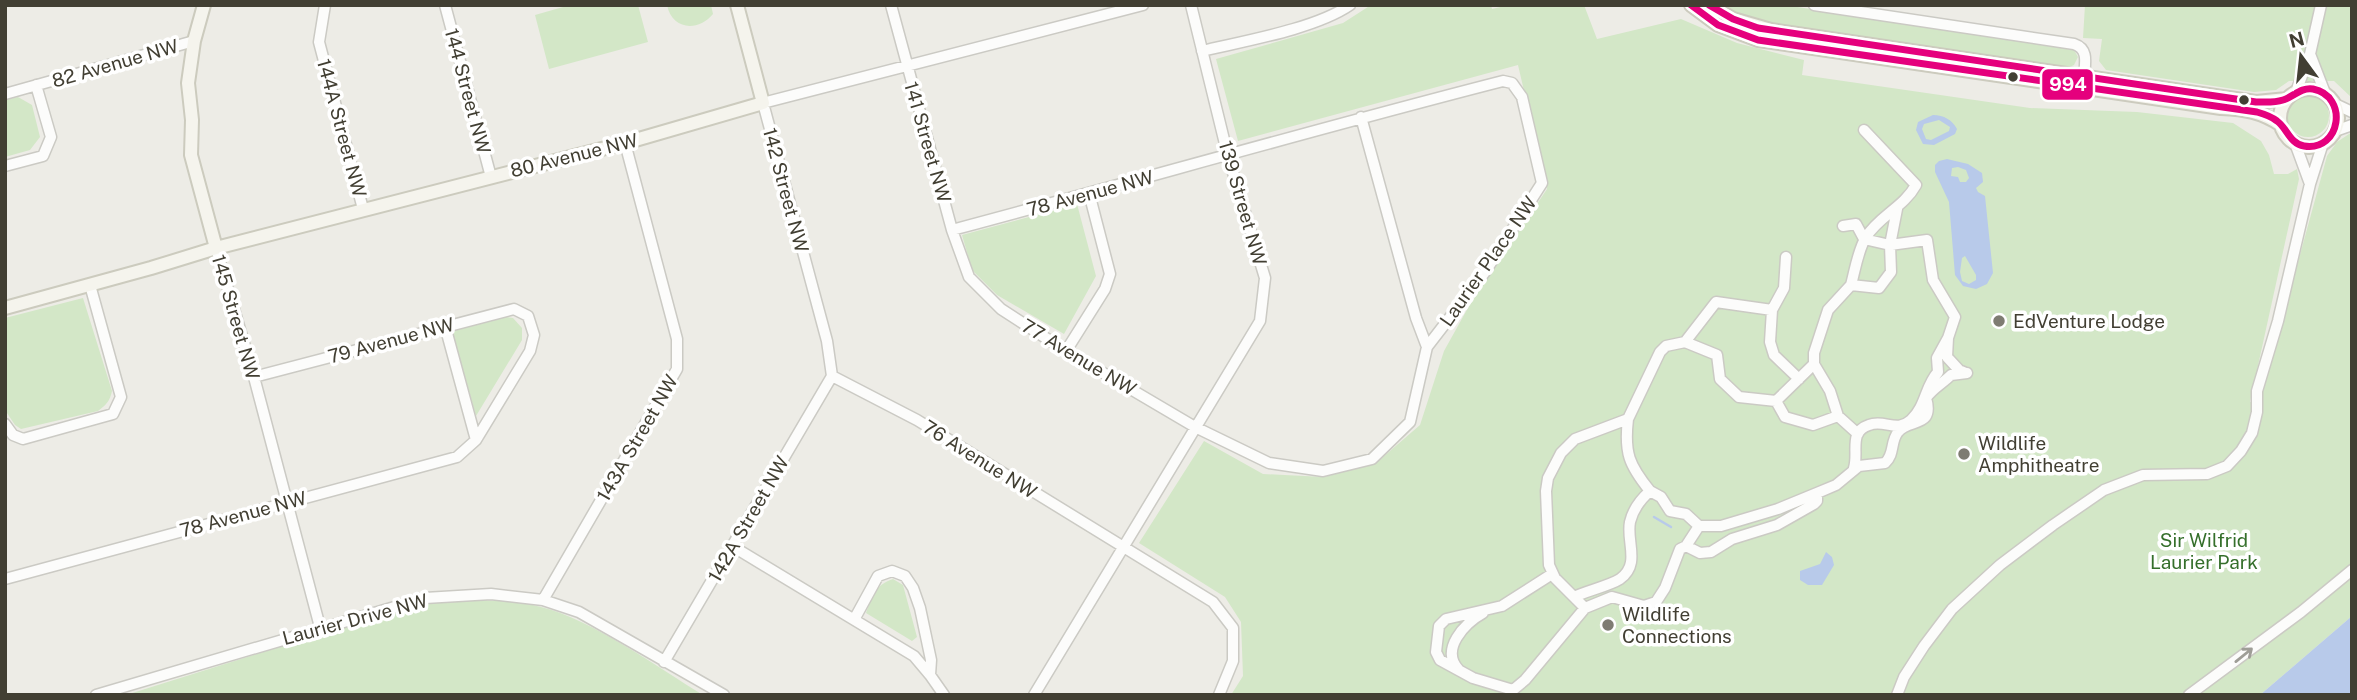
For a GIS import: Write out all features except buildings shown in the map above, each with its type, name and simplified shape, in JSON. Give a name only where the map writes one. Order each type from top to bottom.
[{"type":"street","name":"145 Street NW","points":[[204,5],[194,41],[188,82],[192,120],[191,155],[254,377],[320,627]]},
{"type":"street","name":"144A Street NW","points":[[325,5],[319,42],[363,209]]},
{"type":"street","name":"144 Street NW","points":[[445,5],[491,177]]},
{"type":"street","name":"142 Street NW","points":[[737,5],[827,341],[832,376]]},
{"type":"street","name":"141 Street NW","points":[[891,5],[953,230],[969,277]]},
{"type":"street","name":"80 Avenue NW","points":[[5,308],[216,248],[625,143],[763,103],[1143,5]]},
{"type":"street","name":"139 Street NW","points":[[1191,5],[1228,156],[1265,278],[1260,321],[1195,427]]},
{"type":"street","points":[[1202,51],[1265,36],[1350,5]]},
{"type":"street","points":[[1691,5],[1718,25],[1758,40],[2245,109],[2263,114],[2281,125]]},
{"type":"street","points":[[1709,5],[1733,19],[1758,28],[2256,102],[2292,95],[2306,89],[2325,93]]},
{"type":"street","points":[[1814,5],[2062,42],[2081,47],[2086,58],[2084,76]]},
{"type":"street","points":[[2310,184],[2295,143],[2281,125],[2280,116],[2309,54],[2321,5]]},
{"type":"street","name":"82 Avenue NW","points":[[5,94],[194,41]]},
{"type":"street","points":[[2309,54],[2325,93],[2335,104],[2352,112]]},
{"type":"street","name":"Laurier Place NW","points":[[1195,427],[1269,463],[1323,471],[1372,459],[1410,422],[1427,347],[1485,272],[1542,183],[1522,97],[1512,83],[1503,81],[1361,117],[1228,156]]},
{"type":"street","name":"82 Avenue NW","points":[[5,166],[43,156],[51,137],[36,85]]},
{"type":"street","points":[[2335,104],[2338,113],[2335,131]]},
{"type":"street","name":"Laurier Place NW","points":[[1361,117],[1416,318],[1427,347]]},
{"type":"street","points":[[2295,143],[2314,146],[2323,143],[2335,131],[2352,125]]},
{"type":"street","points":[[1858,434],[1838,416],[1830,391],[1814,364],[1814,353],[1828,310],[1851,285],[1854,259],[1875,220],[1897,209],[1910,196],[1916,185],[1864,130]]},
{"type":"street","name":"143A Street NW","points":[[543,600],[677,369],[677,339],[625,143]]},
{"type":"street","points":[[1896,694],[1924,646],[1952,610],[2000,565],[2053,525],[2104,490],[2143,475],[2207,474],[2228,466],[2241,451],[2252,433],[2257,412],[2257,391],[2323,143]]},
{"type":"street","name":"78 Avenue NW","points":[[953,230],[1228,156]]},
{"type":"street","points":[[1066,351],[1105,289],[1110,274],[1089,193]]},
{"type":"street","points":[[1851,285],[1879,288],[1891,272],[1890,245],[1897,209]]},
{"type":"street","points":[[1843,226],[1856,224],[1864,239],[1890,245],[1927,240],[1933,280],[1955,317],[1937,358],[1938,372],[1931,380],[1926,398]]},
{"type":"street","points":[[1786,257],[1784,288],[1772,310],[1770,338],[1772,351],[1800,379]]},
{"type":"street","name":"77 Avenue NW","points":[[969,277],[1001,309],[1066,351],[1195,427]]},
{"type":"street","points":[[5,424],[13,435],[23,439],[113,414],[121,397],[90,285]]},
{"type":"street","points":[[1685,342],[1716,302],[1772,310]]},
{"type":"street","name":"79 Avenue NW","points":[[254,377],[514,309],[528,316],[534,335],[530,351],[476,440]]},
{"type":"street","points":[[445,326],[476,440]]},
{"type":"street","points":[[1814,364],[1776,401],[1739,397],[1720,379],[1717,355],[1685,342],[1666,346],[1660,352],[1628,419],[1626,444],[1628,457],[1636,473],[1650,491],[1661,497],[1670,511],[1686,514],[1699,526],[1721,526],[1778,509],[1836,485],[1854,468],[1864,464],[1882,465],[1889,460],[1893,453],[1895,436],[1917,413],[1932,389],[1943,384],[1951,375],[1967,373],[1958,370],[1947,357],[1948,338]]},
{"type":"street","name":"142A Street NW","points":[[664,662],[832,376]]},
{"type":"street","name":"76 Avenue NW","points":[[832,376],[917,420],[1125,548]]},
{"type":"street","points":[[1776,401],[1785,417],[1813,425],[1838,416]]},
{"type":"street","points":[[1585,608],[1552,574],[1548,561],[1546,491],[1553,465],[1565,447],[1575,439],[1628,419]]},
{"type":"street","points":[[1854,468],[1854,443],[1861,429],[1873,423],[1905,425]]},
{"type":"street","points":[[1035,694],[1125,548],[1195,427]]},
{"type":"street","name":"78 Avenue NW","points":[[5,579],[457,457],[476,440]]},
{"type":"street","points":[[1574,597],[1614,582],[1629,569],[1633,554],[1629,524],[1637,506],[1650,491]]},
{"type":"street","points":[[1686,546],[1700,553],[1711,552],[1732,539],[1777,526],[1814,504],[1817,501],[1817,493]]},
{"type":"street","points":[[1755,515],[1758,532]]},
{"type":"street","points":[[1552,574],[1502,606],[1451,617],[1439,626],[1437,655],[1440,660],[1462,673],[1513,691],[1585,608],[1612,597],[1644,606],[1656,602],[1665,588],[1677,552],[1686,546],[1699,526]]},
{"type":"street","points":[[732,546],[914,656],[944,695]]},
{"type":"street","points":[[1125,548],[1213,602],[1233,628],[1233,661],[1219,695]]},
{"type":"street","points":[[2189,695],[2301,612],[2352,570]]},
{"type":"street","points":[[855,618],[878,576],[892,571],[905,576],[913,588],[920,608],[931,660],[930,675]]},
{"type":"street","name":"Laurier Drive NW","points":[[96,695],[425,598],[491,594],[543,600],[579,612],[724,695]]},
{"type":"street","points":[[1462,673],[1452,660],[1453,645],[1470,622],[1487,611]]},
{"type":"green space","points":[[570,5],[638,5],[648,42],[549,69],[535,15]]},
{"type":"green space","points":[[667,5],[711,5],[713,14],[700,24],[686,26],[674,19]]},
{"type":"green space","name":"Sir Wilfrid Laurier Park","points":[[1371,5],[1491,5],[1492,9],[1509,5],[1584,5],[1597,39],[1681,19],[1737,43],[1804,60],[1802,75],[2030,108],[2137,112],[2233,123],[2261,141],[2269,155],[2274,174],[2288,174],[2297,169],[2299,179],[2250,402],[2260,401],[2327,156],[2337,142],[2352,132],[2352,616],[2260,695],[1231,695],[1243,676],[1241,622],[1225,597],[1139,543],[1204,441],[1263,474],[1324,477],[1375,464],[1420,425],[1444,351],[1469,306],[1547,189],[1518,65],[1238,141],[1216,59],[1343,23]]},
{"type":"green space","points":[[1718,5],[1784,5],[2070,48],[2078,57],[2074,65],[2065,69],[1761,23]]},
{"type":"green space","points":[[2085,5],[2352,5],[2352,98],[2334,81],[2289,81],[2276,90],[2254,92],[2106,70],[2099,61],[2102,39],[2083,38]]},
{"type":"green space","points":[[2308,95],[2323,101],[2329,116],[2323,131],[2308,137],[2293,131],[2287,116],[2293,101]]},
{"type":"green space","points":[[18,97],[32,105],[40,137],[30,150],[5,157],[5,100]]},
{"type":"green space","points":[[1077,204],[1096,276],[1064,334],[997,295],[972,270],[962,235]]},
{"type":"green space","points":[[83,298],[112,391],[110,398],[98,411],[21,429],[5,410],[5,318]]},
{"type":"green space","points":[[506,317],[513,318],[522,328],[522,340],[476,416],[452,330]]},
{"type":"green space","points":[[893,579],[903,585],[917,637],[912,641],[866,613],[878,588]]},
{"type":"green space","points":[[455,600],[520,603],[561,613],[624,645],[703,695],[126,695],[410,606]]},
{"type":"water","points":[[1937,115],[1953,123],[1957,129],[1955,134],[1934,145],[1923,144],[1916,130],[1918,122]],"holes":[[[1939,120],[1950,127],[1949,131],[1931,140],[1926,139],[1922,129],[1924,124]]]},
{"type":"water","points":[[1947,159],[1968,164],[1982,173],[1983,182],[1976,188],[1985,196],[1993,273],[1987,284],[1976,289],[1963,286],[1955,275],[1949,202],[1935,172],[1935,165]],"holes":[[[1952,168],[1966,170],[1969,178],[1966,182],[1960,182],[1958,177],[1951,176]],[[1965,256],[1976,275],[1976,280],[1969,284],[1962,281],[1960,272],[1962,258]]]},
{"type":"water","points":[[1826,552],[1832,557],[1834,565],[1822,585],[1808,585],[1800,580],[1800,571],[1820,564]]},
{"type":"water","points":[[2352,616],[2352,695],[2260,695]]},
{"type":"waterway","points":[[1654,517],[1671,527]]},
{"type":"transit line","name":"994","points":[[1691,5],[1718,25],[1758,40],[2257,112],[2275,119],[2295,142],[2304,146],[2316,146],[2326,141],[2336,122],[2332,102],[2313,89],[2305,89],[2280,101],[2256,102],[1758,28],[1733,19],[1709,5]]},
{"type":"place","name":"EdVenture Lodge","points":[[1999,321]]},
{"type":"place","name":"Wildlife Amphitheatre","points":[[1964,454]]},
{"type":"place","name":"Wildlife Connections","points":[[1608,625]]}]
